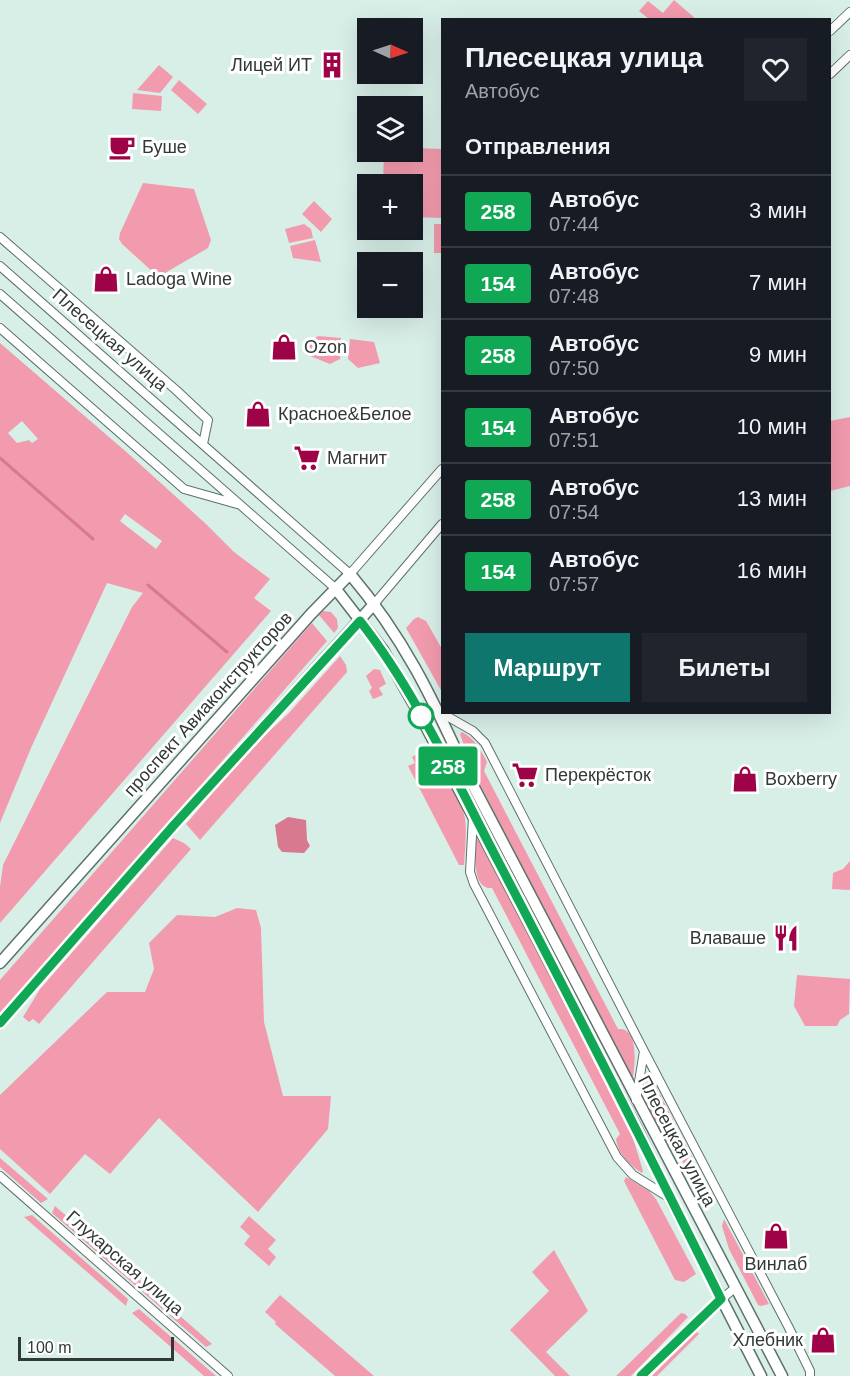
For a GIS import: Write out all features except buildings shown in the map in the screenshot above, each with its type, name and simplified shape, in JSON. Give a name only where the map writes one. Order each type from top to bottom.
[{"type":"street","points":[[831,30],[850,12]]},
{"type":"street","points":[[831,73],[850,55]]},
{"type":"street","points":[[0,237],[208,420],[203,444]]},
{"type":"street","name":"Плесецкая улица","points":[[0,266],[350,574],[375,603],[419,672],[465,772],[782,1376]]},
{"type":"street","name":"Плесецкая улица","points":[[0,294],[335,588],[390,660],[638,1131],[761,1376]]},
{"type":"street","points":[[0,328],[184,489],[240,504]]},
{"type":"street","name":"проспект Авиаконструкторов","points":[[0,963],[441,470]]},
{"type":"street","points":[[0,1023],[174,825],[360,621],[441,525]]},
{"type":"street","points":[[443,714],[472,731],[485,743],[786,1323],[810,1371],[810,1376]]},
{"type":"street","points":[[473,814],[470,873],[474,884],[617,1157],[633,1175],[670,1198]]},
{"type":"street","points":[[636,1101],[644,1051]]},
{"type":"street","name":"Глухарская улица","points":[[0,1176],[228,1376]]},
{"type":"street","points":[[641,1376],[736,1287]]},
{"type":"shaded area","points":[[674,0],[695,18],[648,18],[639,11],[648,1],[663,13]]},
{"type":"shaded area","points":[[159,65],[173,77],[160,93],[137,90]]},
{"type":"shaded area","points":[[179,80],[207,104],[198,114],[171,90]]},
{"type":"shaded area","points":[[133,93],[162,96],[161,111],[132,109]]},
{"type":"shaded area","points":[[423,148],[441,149],[441,218],[423,217],[423,174],[383,174],[384,162],[423,162]]},
{"type":"shaded area","points":[[143,183],[194,189],[211,240],[208,248],[165,273],[154,273],[119,239]]},
{"type":"shaded area","points":[[314,201],[332,219],[321,232],[302,214]]},
{"type":"shaded area","points":[[304,224],[311,229],[313,238],[289,243],[285,229]]},
{"type":"shaded area","points":[[434,224],[441,224],[441,253],[434,253]]},
{"type":"shaded area","points":[[315,240],[321,262],[293,258],[290,246]]},
{"type":"shaded area","points":[[318,336],[341,338],[340,359],[330,364],[305,354],[310,342]]},
{"type":"shaded area","points":[[350,339],[374,342],[380,363],[358,368],[348,359]]},
{"type":"shaded area","points":[[0,343],[131,456],[234,552],[270,579],[254,598],[271,611],[0,923],[0,887],[3,865],[132,607],[143,593],[107,583],[31,748],[0,823]],"holes":[[[22,421],[38,439],[32,443],[29,440],[17,443],[8,433]],[[125,514],[162,541],[156,549],[120,521]]]},
{"type":"shaded area","points":[[850,417],[850,486],[831,491],[831,421]]},
{"type":"shaded area","points":[[323,611],[331,612],[337,619],[338,628],[334,633],[319,615]]},
{"type":"shaded area","points":[[418,617],[426,621],[441,647],[441,690],[406,628]]},
{"type":"shaded area","points":[[312,623],[327,641],[0,1015],[0,980]]},
{"type":"shaded area","points":[[340,656],[346,665],[347,672],[200,840],[186,824],[253,746],[288,714]]},
{"type":"shaded area","points":[[374,669],[380,670],[386,684],[379,688],[383,695],[373,699],[369,691],[372,688],[366,676]]},
{"type":"shaded area","points":[[462,732],[474,741],[482,752],[487,762],[484,771],[618,1029],[625,1030],[633,1040],[635,1055],[633,1077],[473,771],[460,734]]},
{"type":"shaded area","points":[[422,751],[448,782],[462,808],[466,830],[464,865],[459,865],[408,766],[415,763],[412,757]]},
{"type":"shaded area","points":[[288,817],[306,820],[307,840],[310,846],[304,853],[282,852],[278,847],[275,825]]},
{"type":"shaded area","points":[[173,838],[191,849],[39,1024],[33,1019],[29,1022],[23,1017],[40,989]]},
{"type":"shaded area","points":[[478,839],[630,1128],[642,1173],[629,1163],[619,1150],[616,1139],[620,1134],[492,888],[485,887],[478,877],[476,840]]},
{"type":"shaded area","points":[[850,861],[850,890],[832,889],[833,873],[843,869]]},
{"type":"shaded area","points":[[237,908],[256,910],[261,928],[264,1022],[283,1096],[331,1096],[328,1129],[258,1212],[159,1118],[110,1174],[85,1154],[50,1194],[0,1149],[0,1095],[107,992],[145,992],[154,969],[149,943],[177,915],[215,917]]},
{"type":"shaded area","points":[[797,975],[850,979],[849,1014],[840,1020],[837,1026],[805,1026],[794,1006]]},
{"type":"shaded area","points":[[649,1073],[694,1161],[686,1166],[662,1135],[651,1114],[645,1090],[645,1076]]},
{"type":"shaded area","points":[[0,1158],[48,1199],[41,1203],[0,1167]]},
{"type":"shaded area","points":[[626,1177],[649,1191],[656,1199],[696,1274],[684,1282],[675,1280],[624,1181]]},
{"type":"shaded area","points":[[55,1206],[212,1344],[206,1347],[52,1213]]},
{"type":"shaded area","points":[[32,1215],[128,1299],[126,1306],[24,1217]]},
{"type":"shaded area","points":[[249,1216],[276,1240],[268,1249],[276,1257],[269,1266],[244,1244],[250,1236],[240,1227]]},
{"type":"shaded area","points":[[724,1219],[769,1304],[758,1305],[729,1249],[722,1226]]},
{"type":"shaded area","points":[[554,1250],[588,1311],[546,1352],[570,1376],[555,1376],[510,1330],[549,1291],[532,1272]]},
{"type":"shaded area","points":[[280,1295],[374,1376],[335,1376],[275,1324],[276,1322],[265,1312]]},
{"type":"shaded area","points":[[139,1309],[216,1376],[204,1376],[132,1313]]},
{"type":"shaded area","points":[[681,1313],[688,1317],[631,1376],[616,1376]]},
{"type":"shaded area","points":[[696,1331],[699,1334],[657,1376],[652,1376]]},
{"type":"waterway","points":[[0,458],[93,539]]},
{"type":"waterway","points":[[148,585],[227,652]]},
{"type":"bus line","name":"258","points":[[0,1023],[174,825],[360,621],[390,660],[473,814],[638,1131],[721,1299],[641,1376]]},
{"type":"place","name":"Лицей ИТ","points":[[332,65]]},
{"type":"place","name":"Буше","points":[[122,147]]},
{"type":"place","name":"Ladoga Wine","points":[[106,279]]},
{"type":"place","name":"Ozon","points":[[284,347]]},
{"type":"place","name":"Красное&Белое","points":[[258,414]]},
{"type":"place","name":"Магнит","points":[[307,458]]},
{"type":"place","name":"Перекрёсток","points":[[525,775]]},
{"type":"place","name":"Boxberry","points":[[745,779]]},
{"type":"place","name":"Влаваше","points":[[786,938]]},
{"type":"place","name":"Винлаб","points":[[776,1236]]},
{"type":"place","name":"Хлебник","points":[[823,1340]]}]
